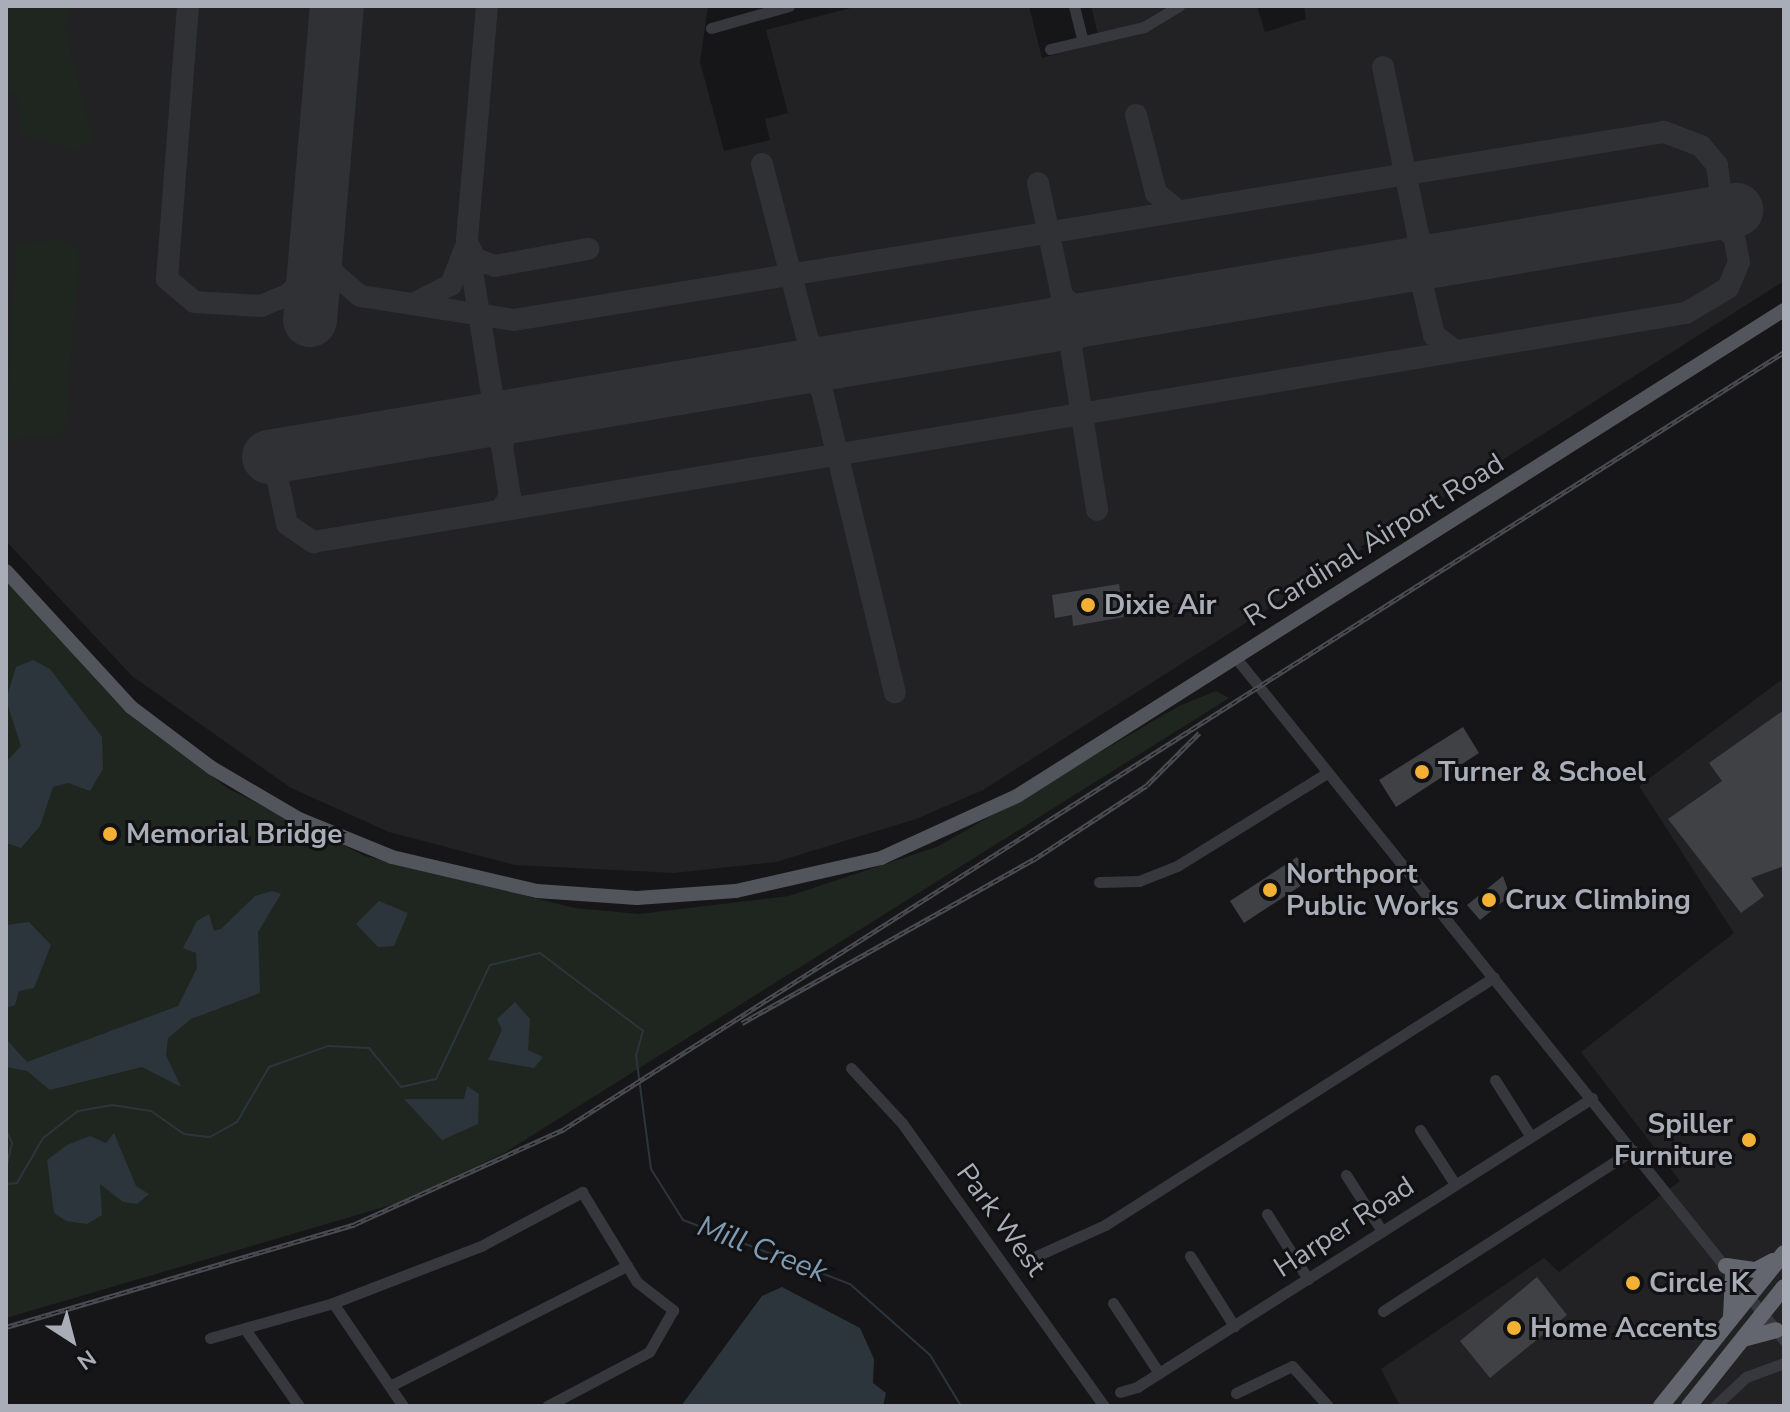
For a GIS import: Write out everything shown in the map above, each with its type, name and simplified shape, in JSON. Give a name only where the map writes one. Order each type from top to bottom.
[{"type":"highway","points":[[1730,1319],[1730,1270],[1756,1270],[1784,1253]]},
{"type":"highway","points":[[1661,1406],[1784,1253]]},
{"type":"highway","points":[[1689,1406],[1784,1287]]},
{"type":"highway","points":[[1742,1340],[1780,1335]]},
{"type":"main road","name":"R Cardinal Airport Road","points":[[6,571],[131,707],[266,801],[440,871],[586,896],[736,891],[881,858],[1017,796],[1784,310]]},
{"type":"street","points":[[711,28],[766,9],[789,6]]},
{"type":"street","points":[[1074,6],[1083,41]]},
{"type":"street","points":[[1050,49],[1144,27],[1179,6]]},
{"type":"street","points":[[1236,658],[1780,1335]]},
{"type":"street","points":[[1099,882],[1139,881],[1177,866],[1327,773]]},
{"type":"street","points":[[1034,1257],[1105,1225],[1494,977]]},
{"type":"street","name":"Park West","points":[[851,1068],[902,1123],[1104,1406]]},
{"type":"street","points":[[1495,1080],[1531,1137]]},
{"type":"street","name":"Harper Road","points":[[1120,1392],[1159,1373],[1592,1098]]},
{"type":"street","points":[[1420,1130],[1455,1184]]},
{"type":"street","points":[[1383,1311],[1633,1150]]},
{"type":"street","points":[[1346,1175],[1382,1231]]},
{"type":"street","points":[[210,1338],[333,1303],[481,1246],[582,1192],[645,1291],[673,1310],[664,1331],[637,1361],[547,1406]]},
{"type":"street","points":[[1267,1214],[1308,1279]]},
{"type":"street","points":[[1190,1256],[1234,1326]]},
{"type":"street","points":[[390,1386],[627,1266]]},
{"type":"street","points":[[333,1303],[403,1406]]},
{"type":"street","points":[[1113,1303],[1159,1373]]},
{"type":"street","points":[[245,1329],[299,1406]]},
{"type":"street","points":[[1715,1406],[1746,1377],[1784,1363]]},
{"type":"street","points":[[1236,1393],[1292,1366],[1328,1406]]},
{"type":"shaded area","points":[[6,6],[708,6],[700,62],[724,151],[770,140],[765,119],[788,113],[766,30],[858,6],[1029,6],[1042,58],[1100,43],[1091,6],[1257,6],[1265,32],[1306,19],[1304,6],[1784,6],[1784,281],[983,790],[916,819],[776,862],[674,873],[515,865],[389,832],[291,788],[132,676],[6,541]]},
{"type":"shaded area","points":[[6,6],[69,6],[65,30],[94,142],[75,151],[22,135],[16,93],[6,90]]},
{"type":"shaded area","points":[[62,240],[80,249],[65,434],[6,440],[16,243]]},
{"type":"shaded area","points":[[6,578],[107,692],[227,788],[365,856],[575,908],[639,914],[789,896],[939,846],[1179,706],[1216,691],[1229,698],[504,1153],[398,1203],[6,1318]]},
{"type":"shaded area","points":[[33,660],[50,669],[102,737],[103,769],[90,791],[68,783],[53,787],[40,826],[21,848],[6,843],[6,762],[21,746],[6,700],[16,667]]},
{"type":"shaded area","points":[[1784,678],[1784,1406],[1400,1406],[1381,1369],[1544,1258],[1559,1272],[1680,1181],[1581,1052],[1734,933],[1639,786]]},
{"type":"shaded area","points":[[272,891],[281,894],[258,932],[260,993],[191,1019],[168,1038],[166,1055],[181,1087],[142,1067],[50,1090],[27,1071],[6,1067],[6,1039],[27,1062],[178,1006],[197,968],[196,953],[183,948],[197,921],[209,914],[214,931],[221,929],[255,896]]},
{"type":"shaded area","points":[[379,901],[408,913],[394,946],[378,947],[356,924]]},
{"type":"shaded area","points":[[29,922],[51,945],[34,988],[19,991],[15,1005],[6,1008],[6,925]]},
{"type":"shaded area","points":[[515,1002],[530,1019],[528,1050],[543,1057],[534,1068],[488,1060],[502,1030],[497,1019]]},
{"type":"shaded area","points":[[467,1086],[479,1094],[478,1124],[442,1140],[404,1099],[464,1099]]},
{"type":"shaded area","points":[[114,1133],[136,1186],[149,1194],[137,1204],[123,1202],[100,1184],[102,1215],[87,1224],[66,1221],[54,1213],[47,1160],[67,1145],[90,1136],[106,1143]]},
{"type":"shaded area","points":[[782,1287],[860,1328],[874,1359],[873,1383],[886,1393],[883,1406],[681,1406],[762,1296]]},
{"type":"building","name":"Dixie Air","points":[[1119,584],[1124,617],[1073,626],[1072,615],[1055,618],[1052,595]]},
{"type":"building","points":[[1784,710],[1784,866],[1751,878],[1764,896],[1741,913],[1668,819],[1722,781],[1709,763]]},
{"type":"building","name":"Turner & Schoel","points":[[1463,727],[1479,753],[1396,807],[1379,780]]},
{"type":"building","name":"Northport Public Works","points":[[1297,857],[1311,879],[1244,923],[1230,901]]},
{"type":"building","name":"Crux Climbing","points":[[1503,876],[1510,896],[1480,920],[1467,905]]},
{"type":"building","name":"Home Accents","points":[[1537,1277],[1567,1315],[1490,1378],[1460,1341]]},
{"type":"waterway","name":"Mill Creek","points":[[6,1184],[17,1183],[43,1138],[78,1111],[112,1105],[151,1111],[184,1134],[210,1137],[237,1122],[269,1067],[328,1046],[369,1048],[401,1087],[436,1079],[490,965],[540,953],[643,1031],[636,1055],[651,1169],[683,1220],[850,1284],[930,1355],[961,1406]]},
{"type":"waterway","name":"Mill Creek","points":[[6,1130],[12,1143],[6,1168]]},
{"type":"taxiway","points":[[188,6],[167,279],[194,302],[261,306],[289,294],[314,266]]},
{"type":"taxiway","points":[[475,423],[493,400],[467,239],[487,6]]},
{"type":"taxiway","points":[[1383,67],[1418,235],[1428,253],[1447,259]]},
{"type":"taxiway","points":[[1136,115],[1156,193],[1176,209]]},
{"type":"taxiway","points":[[273,457],[287,524],[313,542],[1686,313],[1728,288],[1739,262],[1734,236],[1705,216],[1721,194],[1717,165],[1701,146],[1664,132],[514,320],[360,296],[332,272],[317,232]]},
{"type":"taxiway","points":[[762,164],[808,340],[822,357],[844,360]]},
{"type":"taxiway","points":[[1038,183],[1062,296],[1057,315],[1040,327]]},
{"type":"taxiway","points":[[468,244],[475,259],[495,266],[588,249]]},
{"type":"taxiway","points":[[417,302],[451,285],[465,249]]},
{"type":"taxiway","points":[[1398,267],[1421,280],[1434,335],[1455,351]]},
{"type":"taxiway","points":[[1062,296],[1089,319],[1071,347],[1097,510]]},
{"type":"taxiway","points":[[790,370],[810,374],[822,391],[895,692]]},
{"type":"taxiway","points":[[502,446],[507,426],[525,414]]},
{"type":"taxiway","points":[[475,423],[493,429],[502,446],[510,497],[500,511]]},
{"type":"runway","points":[[310,320],[337,6]]},
{"type":"runway","points":[[269,457],[1736,210]]},
{"type":"railway","points":[[6,1327],[355,1224],[564,1129],[1784,352]]},
{"type":"railway","points":[[742,1023],[1033,860],[1147,785],[1199,733]]},
{"type":"place","name":"Dixie Air","points":[[1088,605]]},
{"type":"place","name":"Turner & Schoel","points":[[1422,772]]},
{"type":"place","name":"Memorial Bridge","points":[[110,834]]},
{"type":"place","name":"Northport Public Works","points":[[1270,890]]},
{"type":"place","name":"Crux Climbing","points":[[1489,900]]},
{"type":"place","name":"Spiller Furniture","points":[[1749,1140]]},
{"type":"place","name":"Circle K","points":[[1633,1283]]},
{"type":"place","name":"Home Accents","points":[[1514,1328]]}]
